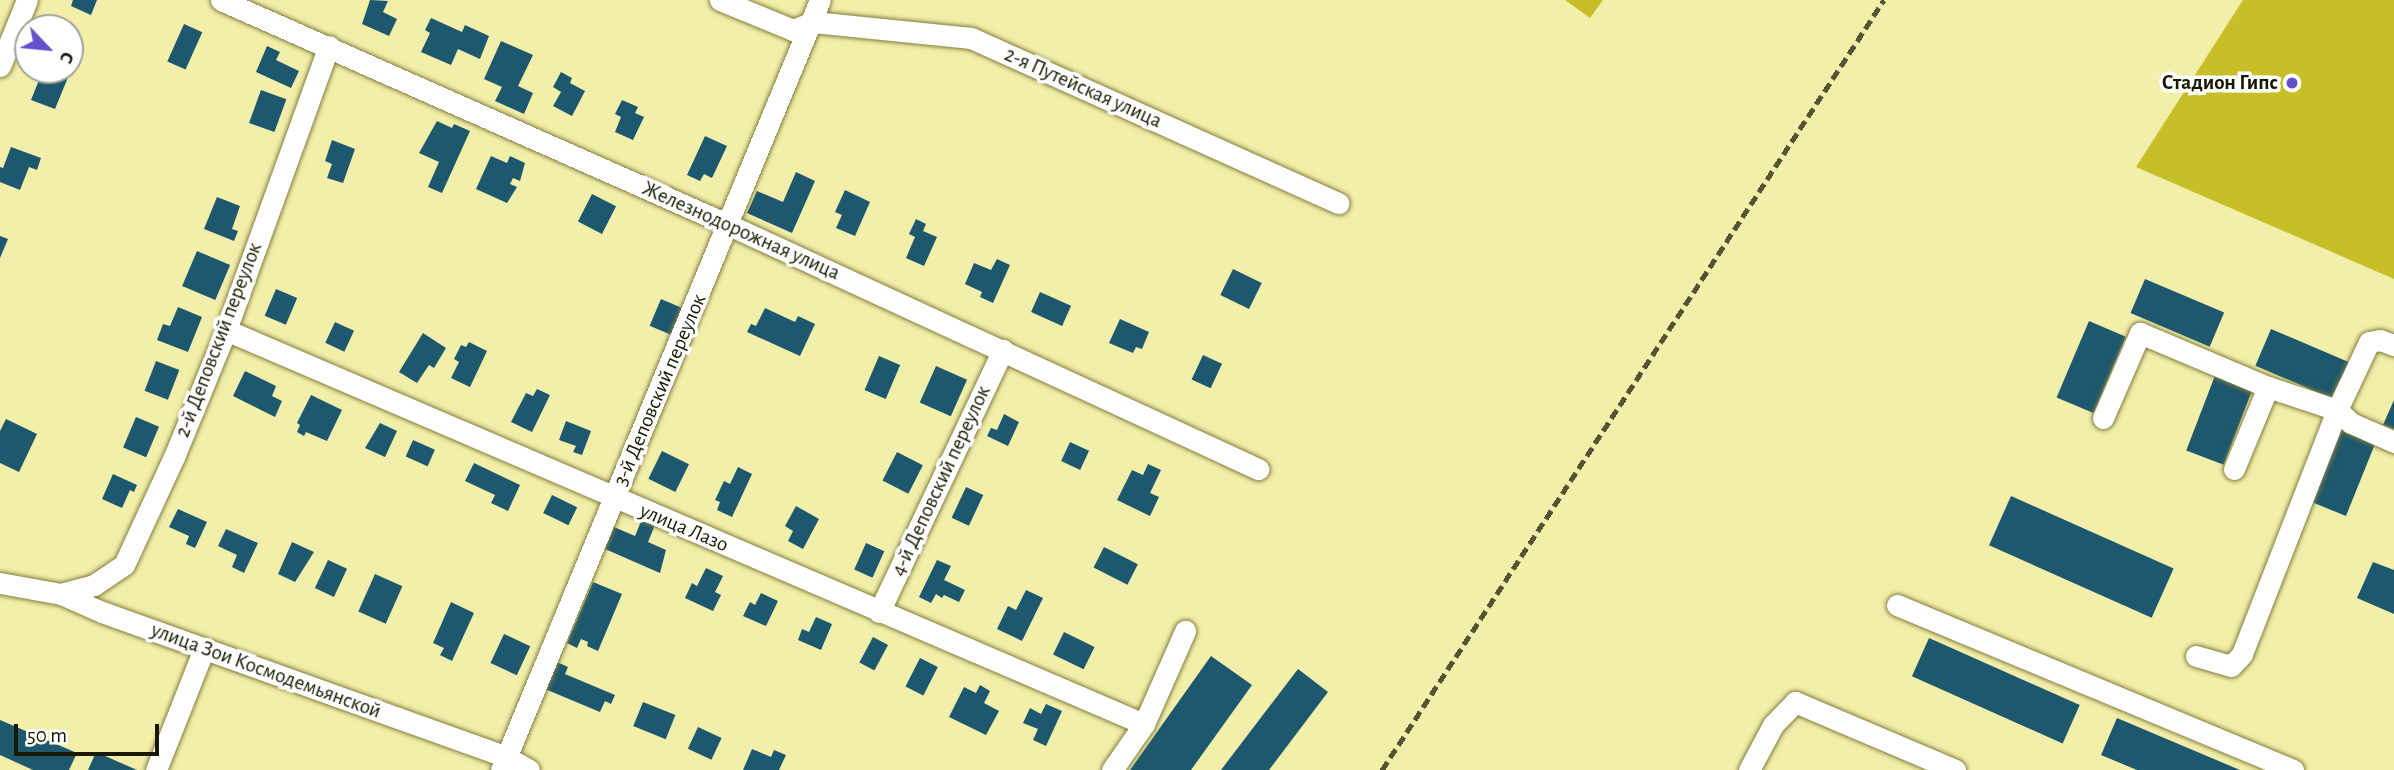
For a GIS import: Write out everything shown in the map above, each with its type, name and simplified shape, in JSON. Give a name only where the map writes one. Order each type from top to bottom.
[{"type":"street","points":[[0,65],[27,0]]},
{"type":"street","name":"Железнодорожная улица","points":[[221,0],[729,225],[1258,469]]},
{"type":"street","name":"2-я Путейская улица","points":[[720,0],[793,30],[813,22],[971,38],[1339,203]]},
{"type":"street","name":"3-й Деповский переулок","points":[[504,763],[820,0]]},
{"type":"street","name":"2-й Деповский переулок","points":[[61,594],[94,585],[124,565],[174,457],[226,330],[329,46]]},
{"type":"street","name":"улица Лазо","points":[[226,330],[1144,724]]},
{"type":"street","points":[[2103,418],[2140,332],[2268,387],[2337,410],[2351,423],[2394,442]]},
{"type":"street","points":[[2196,656],[2231,666],[2242,654],[2337,410],[2369,342],[2380,340],[2394,345]]},
{"type":"street","name":"4-й Деповский переулок","points":[[879,612],[1003,351]]},
{"type":"street","points":[[2234,469],[2268,387]]},
{"type":"street","name":"улица Зои Космодемьянской","points":[[0,583],[61,594],[102,612],[504,763],[529,770]]},
{"type":"street","points":[[1897,605],[2293,770]]},
{"type":"street","points":[[1112,770],[1144,724],[1185,631]]},
{"type":"street","points":[[156,770],[204,649]]},
{"type":"street","points":[[1749,770],[1773,725],[1795,702],[1955,770]]},
{"type":"shaded area","points":[[1565,0],[1603,0],[1590,18]]},
{"type":"shaded area","name":"Стадион Гипс","points":[[2243,0],[2394,0],[2394,279],[2136,167]]},
{"type":"building","points":[[73,0],[97,0],[91,15],[71,6]]},
{"type":"building","points":[[370,0],[388,1],[383,12],[397,19],[389,36],[362,24]]},
{"type":"building","points":[[431,18],[462,32],[465,25],[489,36],[480,59],[458,49],[451,65],[421,52],[430,33],[425,30]]},
{"type":"building","points":[[184,24],[202,32],[186,70],[167,61]]},
{"type":"building","points":[[501,41],[533,55],[518,86],[533,93],[524,114],[495,101],[502,87],[484,79]]},
{"type":"building","points":[[267,46],[280,52],[276,60],[299,71],[291,88],[256,72]]},
{"type":"building","points":[[561,72],[572,78],[570,83],[585,91],[572,116],[553,106],[561,92],[553,87]]},
{"type":"building","points":[[37,84],[65,84],[55,109],[31,100]]},
{"type":"building","points":[[261,90],[286,99],[274,132],[249,123]]},
{"type":"building","points":[[622,100],[638,107],[635,113],[644,117],[633,140],[615,132],[621,117],[615,114]]},
{"type":"building","points":[[437,121],[452,128],[454,124],[470,131],[442,193],[428,187],[439,162],[419,153]]},
{"type":"building","points":[[705,136],[727,146],[712,178],[704,174],[700,181],[687,175]]},
{"type":"building","points":[[332,140],[355,149],[343,183],[327,178],[332,164],[325,161]]},
{"type":"building","points":[[11,147],[41,158],[37,170],[29,167],[20,190],[0,182],[0,167],[3,168]]},
{"type":"building","points":[[491,156],[507,163],[510,156],[525,163],[520,181],[513,178],[510,184],[517,187],[507,203],[476,189]]},
{"type":"building","points":[[796,172],[815,181],[792,233],[747,213],[757,191],[783,202]]},
{"type":"building","points":[[845,190],[870,202],[855,236],[836,228],[842,215],[835,212]]},
{"type":"building","points":[[592,194],[616,206],[602,234],[578,222]]},
{"type":"building","points":[[217,197],[240,206],[232,229],[238,231],[234,241],[204,229]]},
{"type":"building","points":[[916,219],[926,224],[923,231],[937,237],[924,266],[906,258],[915,237],[909,234]]},
{"type":"building","points":[[0,236],[8,239],[0,258]]},
{"type":"building","points":[[197,251],[230,265],[215,300],[182,286]]},
{"type":"building","points":[[997,259],[1010,265],[993,303],[980,297],[982,292],[965,284],[974,263],[991,270]]},
{"type":"building","points":[[1233,269],[1262,283],[1249,309],[1220,295]]},
{"type":"building","points":[[2145,279],[2224,313],[2210,347],[2131,313]]},
{"type":"building","points":[[276,289],[297,298],[286,325],[265,316]]},
{"type":"building","points":[[1040,292],[1071,306],[1062,326],[1031,312]]},
{"type":"building","points":[[661,299],[682,308],[671,335],[650,326]]},
{"type":"building","points":[[178,307],[202,317],[188,352],[157,340],[163,324],[170,326]]},
{"type":"building","points":[[765,308],[795,322],[798,316],[815,324],[800,356],[747,332],[751,324],[756,326]]},
{"type":"building","points":[[1120,319],[1149,332],[1142,349],[1136,347],[1133,353],[1109,343]]},
{"type":"building","points":[[2089,321],[2126,337],[2093,413],[2057,397]]},
{"type":"building","points":[[335,322],[354,331],[344,352],[325,343]]},
{"type":"building","points":[[2271,329],[2352,363],[2336,400],[2255,366]]},
{"type":"building","points":[[423,333],[446,348],[434,368],[429,365],[417,383],[399,372]]},
{"type":"building","points":[[469,342],[487,351],[470,387],[451,378],[459,362],[454,359],[461,345],[466,347]]},
{"type":"building","points":[[1203,355],[1222,364],[1211,388],[1192,379]]},
{"type":"building","points":[[879,356],[900,365],[886,399],[865,390]]},
{"type":"building","points":[[156,361],[179,370],[168,400],[145,391]]},
{"type":"building","points":[[936,366],[967,380],[951,416],[920,403]]},
{"type":"building","points":[[245,371],[276,386],[272,396],[282,401],[275,417],[233,396]]},
{"type":"building","points":[[2216,373],[2253,387],[2224,465],[2186,450]]},
{"type":"building","points":[[537,389],[550,395],[532,432],[511,422],[526,393],[533,396]]},
{"type":"building","points":[[311,395],[342,410],[327,441],[306,432],[304,436],[297,432],[300,425],[297,423]]},
{"type":"building","points":[[2394,400],[2394,429],[2383,425]]},
{"type":"building","points":[[1004,414],[1019,422],[1008,446],[987,436],[991,428],[997,430]]},
{"type":"building","points":[[136,417],[159,427],[146,457],[123,447]]},
{"type":"building","points":[[6,419],[37,434],[19,472],[0,463],[0,431]]},
{"type":"building","points":[[566,421],[591,431],[582,455],[573,452],[576,446],[559,440]]},
{"type":"building","points":[[380,423],[397,431],[385,457],[365,448]]},
{"type":"building","points":[[2342,427],[2376,441],[2346,516],[2312,502]]},
{"type":"building","points":[[413,440],[435,450],[428,466],[406,456]]},
{"type":"building","points":[[1070,442],[1089,451],[1080,470],[1061,461]]},
{"type":"building","points":[[662,451],[689,464],[675,492],[648,479]]},
{"type":"building","points":[[897,452],[923,465],[908,494],[882,481]]},
{"type":"building","points":[[474,463],[520,485],[508,511],[491,503],[495,495],[465,481]]},
{"type":"building","points":[[1148,464],[1161,470],[1150,493],[1159,497],[1150,516],[1117,500],[1132,470],[1143,475]]},
{"type":"building","points":[[738,467],[752,474],[732,517],[717,510],[720,502],[715,500],[724,481],[730,484]]},
{"type":"building","points":[[113,474],[137,485],[134,492],[130,490],[122,508],[102,499]]},
{"type":"building","points":[[966,487],[983,495],[969,526],[952,518]]},
{"type":"building","points":[[552,495],[577,507],[568,525],[543,513]]},
{"type":"building","points":[[2011,496],[2174,568],[2152,618],[1989,545]]},
{"type":"building","points":[[796,506],[819,519],[803,549],[788,541],[793,531],[785,526]]},
{"type":"building","points":[[178,509],[207,522],[195,548],[186,544],[189,536],[169,527]]},
{"type":"building","points":[[642,519],[655,525],[648,542],[666,550],[660,573],[605,549],[614,527],[635,536]]},
{"type":"building","points":[[226,529],[258,543],[244,573],[232,567],[237,555],[218,546]]},
{"type":"building","points":[[292,542],[314,552],[295,582],[278,574]]},
{"type":"building","points":[[866,543],[884,551],[872,578],[854,569]]},
{"type":"building","points":[[1104,547],[1138,564],[1127,585],[1094,567]]},
{"type":"building","points":[[328,560],[347,569],[334,597],[315,588]]},
{"type":"building","points":[[937,560],[951,566],[944,580],[965,590],[959,602],[936,594],[931,603],[919,597]]},
{"type":"building","points":[[2373,562],[2394,570],[2394,614],[2357,598]]},
{"type":"building","points":[[706,568],[723,576],[715,592],[721,595],[713,611],[685,598],[692,583],[697,586]]},
{"type":"building","points":[[375,574],[402,586],[386,624],[358,611]]},
{"type":"building","points":[[593,582],[622,594],[598,651],[587,646],[588,642],[581,639],[577,648],[567,643]]},
{"type":"building","points":[[1026,590],[1043,598],[1022,641],[997,629],[1008,606],[1016,610]]},
{"type":"building","points":[[761,593],[778,601],[766,626],[743,616],[750,602],[755,605]]},
{"type":"building","points":[[451,602],[474,613],[452,661],[440,655],[444,648],[433,643]]},
{"type":"building","points":[[816,617],[832,624],[821,650],[798,640],[802,629],[809,632]]},
{"type":"building","points":[[1064,632],[1095,647],[1084,669],[1053,654]]},
{"type":"building","points":[[504,634],[530,646],[517,675],[490,663]]},
{"type":"building","points":[[873,637],[888,645],[874,671],[859,663]]},
{"type":"building","points":[[1929,638],[2080,705],[2063,743],[1912,676]]},
{"type":"building","points":[[1211,656],[1252,685],[1191,770],[1130,770]]},
{"type":"building","points":[[920,658],[938,667],[923,696],[905,687]]},
{"type":"building","points":[[557,662],[568,667],[565,674],[615,695],[611,704],[605,701],[600,712],[545,689]]},
{"type":"building","points":[[1298,669],[1328,692],[1269,770],[1221,770]]},
{"type":"building","points":[[980,685],[990,691],[984,703],[999,711],[986,735],[949,717],[964,687],[976,693]]},
{"type":"building","points":[[643,702],[675,715],[666,739],[633,726]]},
{"type":"building","points":[[1046,704],[1062,711],[1046,746],[1033,740],[1038,729],[1023,723],[1030,708],[1041,714]]},
{"type":"building","points":[[2117,718],[2240,770],[2137,770],[2101,755]]},
{"type":"building","points":[[0,720],[77,753],[69,770],[33,770],[0,755]]},
{"type":"building","points":[[698,727],[722,738],[711,760],[688,749]]},
{"type":"building","points":[[752,749],[771,757],[774,750],[786,755],[779,770],[743,770]]},
{"type":"building","points":[[96,752],[137,770],[88,770]]},
{"type":"railway","points":[[1382,770],[1884,0]]},
{"type":"place","name":"Стадион Гипс","points":[[2292,83]]}]
